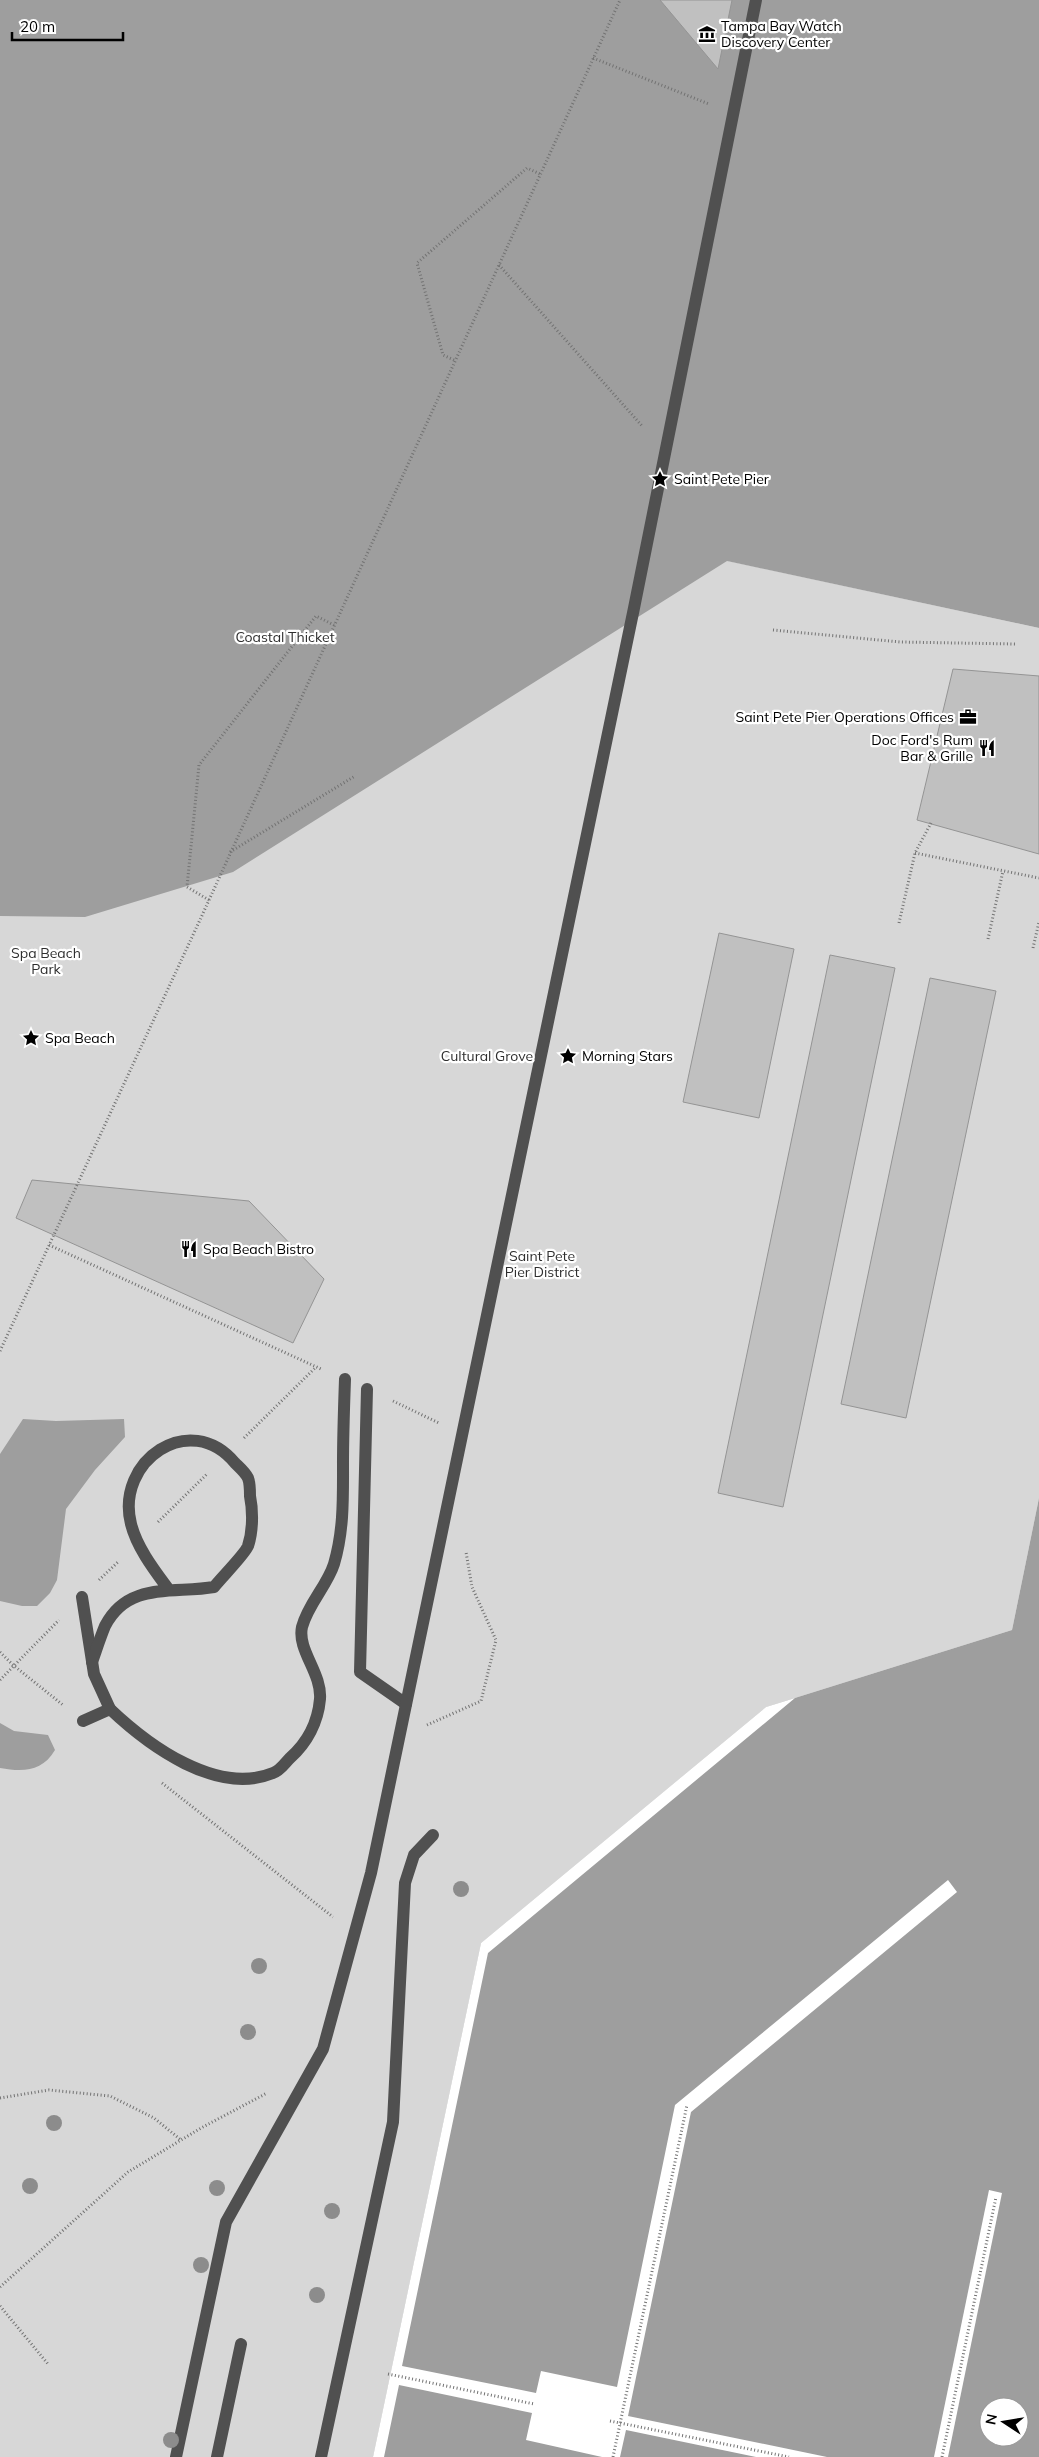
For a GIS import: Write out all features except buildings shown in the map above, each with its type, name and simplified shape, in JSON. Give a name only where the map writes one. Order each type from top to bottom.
[{"type":"street","points":[[176,2457],[226,2222],[323,2049],[371,1873],[665,451],[756,0]]},
{"type":"street","points":[[82,1597],[94,1674],[110,1708],[133,1731],[168,1754],[224,1778],[252,1778],[275,1773],[298,1751],[313,1728],[320,1700],[319,1681],[301,1638],[302,1626],[334,1565],[341,1535],[345,1380]]},
{"type":"street","points":[[367,1389],[360,1672],[406,1704]]},
{"type":"street","points":[[92,1662],[106,1625],[120,1606],[139,1594],[214,1587],[248,1547],[252,1510],[248,1478],[228,1454],[206,1441],[190,1439],[169,1445],[148,1457],[139,1468],[132,1482],[129,1501],[131,1525],[149,1562],[169,1590]]},
{"type":"street","points":[[83,1721],[110,1708]]},
{"type":"street","points":[[320,2457],[393,2122],[406,1883],[414,1855],[433,1835]]},
{"type":"street","points":[[217,2457],[242,2344]]},
{"type":"path","points":[[0,1351],[209,900],[620,0]]},
{"type":"path","points":[[593,58],[734,113]]},
{"type":"path","points":[[454,360],[444,355],[417,263],[527,168],[540,174]]},
{"type":"path","points":[[499,265],[665,451]]},
{"type":"path","points":[[209,900],[187,887],[199,765],[316,616],[334,625]]},
{"type":"path","points":[[773,630],[900,642],[1016,644]]},
{"type":"path","points":[[230,852],[355,776]]},
{"type":"path","points":[[899,923],[915,853],[931,823]]},
{"type":"path","points":[[915,853],[1039,878]]},
{"type":"path","points":[[988,939],[1003,871]]},
{"type":"path","points":[[1033,948],[1039,922]]},
{"type":"path","points":[[49,1244],[345,1380]]},
{"type":"path","points":[[0,1680],[13,1665],[316,1367]]},
{"type":"path","points":[[367,1389],[462,1433]]},
{"type":"path","points":[[400,1738],[482,1701],[496,1640],[472,1587],[464,1546]]},
{"type":"path","points":[[0,1652],[13,1665],[83,1721]]},
{"type":"path","points":[[161,1782],[355,1934]]},
{"type":"path","points":[[0,2098],[49,2090],[110,2096],[154,2118],[181,2140]]},
{"type":"path","points":[[0,2287],[128,2172],[181,2140],[273,2090]]},
{"type":"path","points":[[613,2457],[687,2105]]},
{"type":"path","points":[[942,2457],[996,2197]]},
{"type":"path","points":[[0,2306],[48,2364]]},
{"type":"path","points":[[388,2374],[534,2404]]},
{"type":"path","points":[[610,2420],[789,2457]]},
{"type":"green space","name":"Saint Pete Pier District","points":[[705,556],[1039,628],[1039,1498],[1012,1630],[766,1707],[481,1943],[373,2457],[0,2457],[0,916],[40,915]]},
{"type":"shaded area","points":[[0,0],[1039,0],[1039,628],[727,561],[233,872],[85,917],[0,916]]},
{"type":"shaded area","points":[[23,1419],[56,1421],[124,1419],[125,1437],[95,1470],[66,1509],[57,1580],[50,1593],[37,1606],[22,1606],[0,1601],[0,1454]]},
{"type":"shaded area","points":[[1039,1498],[1039,2457],[373,2457],[481,1943],[766,1707],[1012,1630]]},
{"type":"shaded area","points":[[0,1723],[14,1731],[48,1735],[55,1750],[44,1763],[31,1769],[0,1768]]},
{"type":"pier","points":[[795,1698],[488,1953],[402,2366],[536,2393],[541,2371],[617,2387],[675,2105],[948,1880],[957,1892],[691,2112],[628,2416],[827,2457],[756,2457],[626,2430],[620,2457],[602,2457],[526,2440],[532,2413],[399,2385],[384,2457],[373,2457],[481,1943],[766,1707]]},
{"type":"pier","points":[[989,2190],[1002,2193],[948,2457],[934,2457]]},
{"type":"place","name":"Tampa Bay Watch Discovery Center","points":[[707,34]]},
{"type":"place","name":"Saint Pete Pier","points":[[660,479]]},
{"type":"place","name":"Saint Pete Pier Operations Offices","points":[[968,717]]},
{"type":"place","name":"Doc Ford's Rum Bar & Grille","points":[[987,748]]},
{"type":"place","name":"Spa Beach","points":[[31,1038]]},
{"type":"place","name":"Morning Stars","points":[[568,1056]]},
{"type":"place","name":"Spa Beach Bistro","points":[[189,1249]]},
{"type":"park label","name":"Coastal Thicket","points":[[285,637]]},
{"type":"park label","name":"Spa Beach Park","points":[[46,962]]},
{"type":"park label","name":"Cultural Grove","points":[[487,1056]]}]
